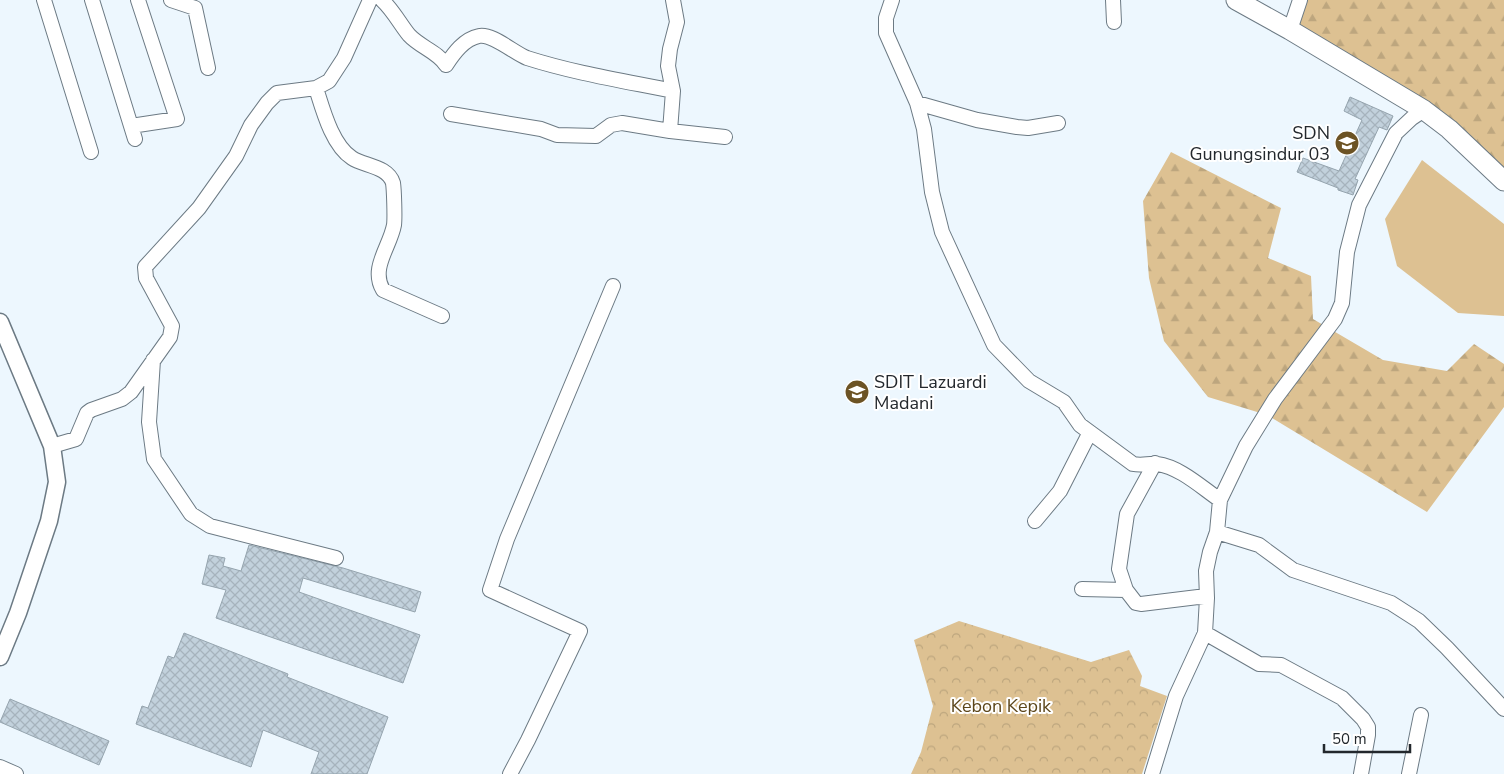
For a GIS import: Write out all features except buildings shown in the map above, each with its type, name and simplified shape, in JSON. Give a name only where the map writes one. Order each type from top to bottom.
[{"type":"main road","points":[[1236,0],[1424,110],[1449,129],[1504,181]]},
{"type":"street","points":[[44,0],[91,152]]},
{"type":"street","points":[[92,0],[133,132],[177,118],[138,0]]},
{"type":"street","points":[[171,0],[195,8],[208,68]]},
{"type":"street","points":[[52,446],[76,438],[87,413],[91,410],[122,399],[131,392],[170,337],[172,326],[146,278],[146,267],[199,208],[236,156],[251,125],[267,103],[277,93],[316,88],[329,81],[344,58],[370,0]]},
{"type":"street","points":[[382,0],[409,35],[420,45],[442,59],[446,65],[453,54],[467,41],[480,36],[487,36],[521,56],[553,66],[672,91]]},
{"type":"street","points":[[670,132],[672,91],[668,66],[677,22],[673,0]]},
{"type":"street","points":[[892,0],[886,18],[886,33],[917,103],[924,129],[932,192],[942,232],[994,345],[1030,380],[1064,402],[1080,425],[1133,464],[1142,466],[1155,464],[1174,469],[1220,500]]},
{"type":"street","points":[[1113,0],[1114,22]]},
{"type":"street","points":[[1290,30],[1300,0]]},
{"type":"street","points":[[316,88],[327,122],[344,152],[353,159],[388,173],[393,182],[394,224],[379,268],[379,283],[383,290],[442,316]]},
{"type":"street","points":[[917,103],[977,120],[1017,127],[1028,128],[1058,123]]},
{"type":"street","points":[[1152,774],[1176,696],[1204,632],[1207,598],[1206,571],[1217,532],[1220,500],[1246,446],[1274,399],[1335,319],[1342,303],[1347,252],[1359,205],[1396,133],[1424,110]]},
{"type":"street","points":[[451,114],[542,129],[557,135],[596,136],[611,125],[622,123],[670,132],[725,137]]},
{"type":"street","points":[[510,774],[580,631],[490,590],[507,539],[613,286]]},
{"type":"street","points":[[0,322],[52,446],[57,482],[49,521],[18,613],[0,657]]},
{"type":"street","points":[[153,359],[149,422],[154,459],[191,514],[210,526],[336,558]]},
{"type":"street","points":[[1035,521],[1060,491],[1087,438],[1092,434]]},
{"type":"street","points":[[1155,464],[1127,514],[1119,569],[1126,590],[1136,602],[1141,604],[1198,597],[1207,598]]},
{"type":"street","points":[[1217,532],[1259,545],[1293,570],[1391,602],[1419,621],[1504,709]]},
{"type":"street","points":[[1082,589],[1126,590]]},
{"type":"street","points":[[1204,632],[1259,664],[1281,665],[1342,698],[1363,719],[1368,727],[1361,774]]},
{"type":"street","points":[[1409,774],[1421,715]]},
{"type":"street","points":[[0,767],[16,774]]},
{"type":"green space","points":[[1293,0],[1504,0],[1504,188],[1433,118],[1284,29]]},
{"type":"green space","points":[[1171,152],[1281,208],[1268,258],[1311,276],[1313,319],[1383,360],[1447,371],[1474,344],[1504,364],[1504,407],[1427,512],[1267,415],[1208,397],[1164,341],[1149,278],[1143,201]]},
{"type":"green space","points":[[1422,160],[1504,224],[1504,316],[1458,313],[1397,266],[1385,219]]},
{"type":"green space","name":"Kebon Kepik","points":[[959,621],[1091,662],[1129,650],[1142,676],[1140,686],[1167,696],[1142,774],[911,774],[921,752],[933,706],[914,640]]},
{"type":"place","name":"SDN Gunungsindur 03","points":[[1347,143]]},
{"type":"place","name":"SDIT Lazuardi Madani","points":[[857,392]]}]
